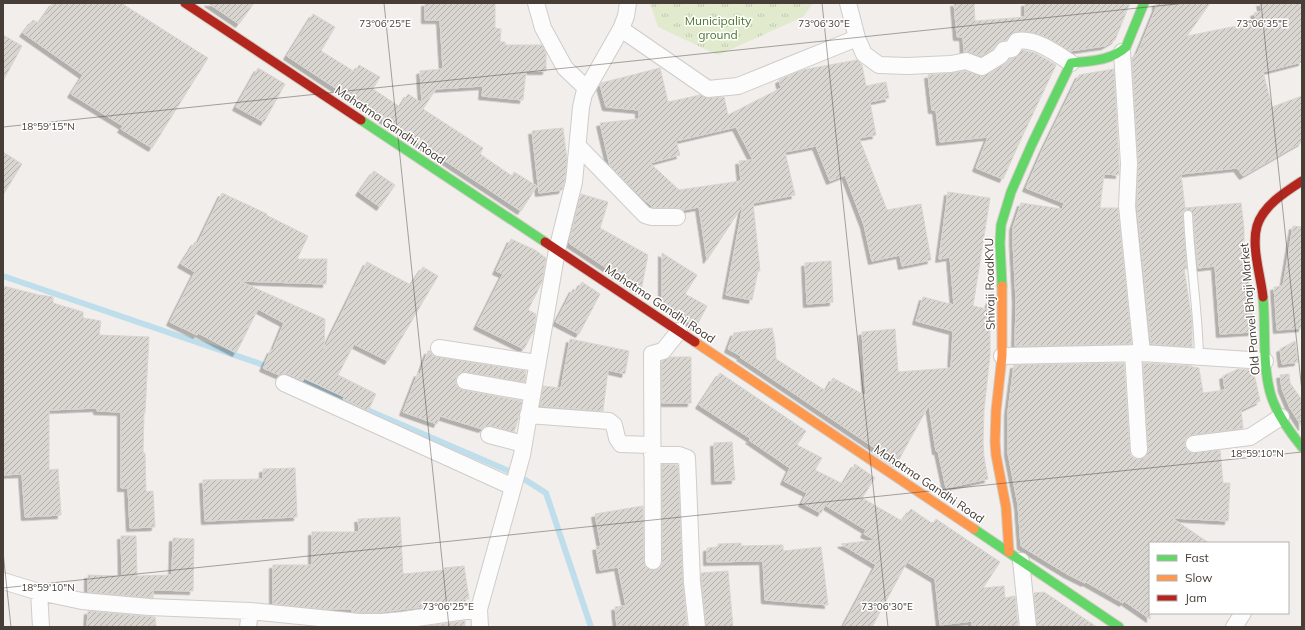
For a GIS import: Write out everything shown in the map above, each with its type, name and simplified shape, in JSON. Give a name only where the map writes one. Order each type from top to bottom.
[{"type":"main road","name":"Mahatma Gandhi Road","points":[[186,3],[679,331],[1119,627]]},
{"type":"main road","points":[[1072,62],[1098,61],[1122,52],[1126,47],[1144,3]]},
{"type":"main road","name":"Shivaji RoadKYU","points":[[1015,556],[996,455],[995,442],[996,411],[1002,356],[1003,300],[1000,243],[1001,225],[1014,185],[1032,144],[1072,62]]},
{"type":"main road","name":"Old Panvel Bhaji Market","points":[[1302,181],[1275,201],[1265,212],[1257,226],[1256,239],[1264,303],[1264,361],[1270,392],[1281,417],[1302,446]]},
{"type":"street","points":[[536,3],[543,28],[565,68],[587,89]]},
{"type":"street","points":[[480,627],[479,609],[524,444],[557,250],[574,182],[581,107],[587,89],[621,29],[626,16],[628,3]]},
{"type":"street","points":[[848,3],[857,38],[864,54],[879,65],[951,64],[966,61],[982,67],[1000,56],[1004,50],[1012,48],[1017,41],[1024,40],[1052,50],[1072,62]]},
{"type":"street","points":[[621,29],[708,90],[738,86],[857,38]]},
{"type":"street","points":[[1122,52],[1130,164],[1127,206],[1138,353],[1139,450]]},
{"type":"street","points":[[578,146],[645,214],[652,217],[676,217]]},
{"type":"street","points":[[653,561],[652,354],[664,351],[679,331]]},
{"type":"street","points":[[439,348],[537,363]]},
{"type":"street","points":[[1002,356],[1138,353],[1264,361]]},
{"type":"street","points":[[465,380],[532,393]]},
{"type":"street","points":[[284,383],[513,487]]},
{"type":"street","points":[[528,415],[609,422],[614,425],[617,438],[621,444],[679,455],[687,458],[692,582],[697,627]]},
{"type":"street","points":[[1194,444],[1250,437],[1281,417]]},
{"type":"street","points":[[489,436],[524,444]]},
{"type":"street","points":[[1015,556],[1028,627]]},
{"type":"street","points":[[3,581],[39,592],[89,601],[149,607],[250,611],[359,622],[382,622],[479,609]]},
{"type":"street","points":[[39,592],[41,627]]},
{"type":"street","points":[[248,627],[250,611]]},
{"type":"street","points":[[1234,627],[1242,614]]},
{"type":"lane","points":[[1188,215],[1189,244],[1199,334],[1199,356]]},
{"type":"green space","name":"Municipality ground","points":[[650,3],[813,3],[803,17],[718,55],[658,27]]},
{"type":"building","points":[[53,3],[121,3],[208,58],[152,148],[121,129],[123,126],[71,94],[83,75],[23,33],[33,20],[39,23]]},
{"type":"building","points":[[208,3],[254,3],[239,24]]},
{"type":"building","points":[[425,3],[495,3],[495,28],[501,29],[500,42],[505,42],[505,45],[542,45],[546,52],[546,71],[526,71],[523,100],[482,96],[483,86],[436,89],[423,109],[483,148],[480,154],[512,176],[514,172],[537,186],[521,211],[287,56],[313,14],[335,27],[321,51],[355,72],[359,65],[380,77],[373,89],[400,107],[408,94],[422,103],[420,71],[443,69],[440,20],[425,20]]},
{"type":"building","points":[[954,3],[974,3],[975,21],[1025,17],[1025,3],[1130,3],[1115,40],[1105,46],[1070,51],[1041,35],[1026,31],[1012,33],[1006,40],[999,42],[993,49],[981,56],[964,52],[963,37],[957,37]]},
{"type":"building","points":[[1156,3],[1210,3],[1187,36],[1257,22],[1254,13],[1262,11],[1260,3],[1302,3],[1302,62],[1263,72],[1272,107],[1302,96],[1302,142],[1243,176],[1237,168],[1181,174],[1185,208],[1241,203],[1244,228],[1244,253],[1252,305],[1252,332],[1220,334],[1215,266],[1198,268],[1193,214],[1190,210],[1185,211],[1183,215],[1187,269],[1184,269],[1192,321],[1192,347],[1151,344],[1137,206],[1138,163],[1132,59],[1138,52],[1156,8]]},
{"type":"building","points":[[3,35],[22,46],[3,81]]},
{"type":"building","points":[[1022,50],[1035,53],[1056,65],[1003,179],[976,168],[988,137],[940,142],[936,110],[932,110],[928,75],[965,71],[983,76],[1005,64],[1009,59],[1017,57]]},
{"type":"building","points":[[857,60],[862,65],[866,86],[886,82],[889,98],[870,102],[876,135],[859,138],[887,210],[921,204],[931,260],[902,266],[900,255],[872,261],[864,225],[845,175],[830,181],[816,146],[785,152],[795,195],[753,203],[760,271],[758,271],[752,300],[726,295],[743,205],[707,260],[699,207],[683,210],[677,208],[654,208],[610,166],[600,123],[639,119],[639,110],[606,107],[600,85],[601,83],[660,68],[668,102],[700,95],[708,98],[724,97],[728,115],[781,88],[779,80],[802,70]],"holes":[[[736,127],[753,160],[739,161],[741,181],[679,190],[650,163],[680,155],[676,141]]]},
{"type":"building","points":[[258,68],[285,84],[264,122],[236,107]]},
{"type":"building","points":[[1114,69],[1119,175],[1104,174],[1100,208],[1118,208],[1132,344],[1015,346],[1016,300],[1013,227],[1021,203],[1062,209],[1064,203],[1026,188],[1079,75]]},
{"type":"building","points":[[563,128],[567,160],[565,180],[562,190],[539,193],[532,131]]},
{"type":"building","points":[[3,152],[22,164],[3,195]]},
{"type":"building","points":[[374,171],[395,185],[380,207],[359,192]]},
{"type":"building","points":[[948,192],[990,198],[973,306],[987,309],[990,300],[990,355],[984,410],[983,442],[988,479],[946,488],[938,451],[936,451],[929,405],[897,463],[740,357],[743,357],[728,349],[734,333],[772,328],[776,359],[826,391],[833,378],[866,396],[862,332],[895,329],[898,372],[951,368],[953,331],[916,321],[923,297],[954,305],[950,257],[939,259]]},
{"type":"building","points":[[222,193],[267,214],[266,215],[308,236],[297,259],[327,259],[326,284],[239,281],[325,319],[324,349],[367,262],[411,285],[423,267],[438,276],[388,361],[354,344],[338,375],[376,394],[368,411],[343,399],[344,397],[304,378],[303,381],[288,374],[279,375],[263,368],[271,350],[273,350],[284,323],[258,309],[236,353],[198,333],[197,335],[170,322],[195,272],[181,264],[195,242],[198,243]]},
{"type":"building","points":[[581,194],[608,202],[600,228],[648,255],[641,291],[569,243]]},
{"type":"building","points":[[1293,226],[1302,227],[1302,328],[1277,330],[1274,287],[1283,286]]},
{"type":"building","points":[[511,239],[535,250],[546,258],[542,282],[528,310],[536,314],[534,330],[524,349],[477,326],[503,274],[496,271]]},
{"type":"building","points":[[662,253],[697,275],[685,294],[707,306],[696,327],[662,304]]},
{"type":"building","points":[[831,261],[833,302],[807,304],[805,263]]},
{"type":"building","points":[[582,282],[600,294],[579,334],[556,322],[573,289],[577,291]]},
{"type":"building","points":[[3,286],[53,297],[53,303],[83,312],[83,318],[101,321],[99,335],[149,337],[143,453],[145,453],[146,492],[153,491],[155,527],[130,528],[128,488],[121,488],[121,412],[97,411],[97,408],[49,410],[49,470],[58,469],[61,515],[25,517],[22,474],[3,475]]},
{"type":"building","points":[[570,339],[629,351],[625,374],[608,370],[603,411],[540,406],[543,386],[561,388]]},
{"type":"building","points":[[1295,341],[1298,362],[1282,364],[1280,349]]},
{"type":"building","points":[[428,351],[430,351],[433,356],[526,371],[525,382],[466,372],[461,372],[456,379],[456,385],[463,390],[522,401],[514,432],[491,426],[486,426],[482,429],[440,416],[437,424],[403,412],[418,373],[420,374]]},
{"type":"building","points":[[671,357],[691,357],[691,403],[662,403],[662,361]]},
{"type":"building","points":[[1124,363],[1130,451],[1131,456],[1135,459],[1144,458],[1147,455],[1148,450],[1143,363],[1192,366],[1199,368],[1203,393],[1225,390],[1223,376],[1238,369],[1250,370],[1255,378],[1260,401],[1241,410],[1243,428],[1193,435],[1189,436],[1185,440],[1185,446],[1191,453],[1220,450],[1223,483],[1230,483],[1228,521],[1172,518],[1208,542],[1149,542],[1150,619],[1124,601],[1123,603],[1086,582],[1085,583],[1067,574],[1021,546],[1018,505],[1008,453],[1008,412],[1014,365]]},
{"type":"building","points":[[720,373],[806,431],[797,445],[822,458],[815,470],[843,484],[855,464],[875,478],[862,498],[902,521],[911,509],[933,524],[936,519],[1000,562],[983,588],[1004,586],[1005,598],[1015,596],[1018,627],[972,627],[972,621],[940,625],[935,579],[907,562],[872,627],[843,627],[876,565],[841,544],[876,540],[864,534],[866,530],[825,505],[821,513],[802,503],[807,493],[784,481],[790,468],[749,440],[753,440],[699,405]]},
{"type":"building","points":[[1289,374],[1290,383],[1302,400],[1302,427],[1290,408],[1282,389],[1280,375]]},
{"type":"building","points":[[732,442],[735,480],[715,481],[714,443]]},
{"type":"building","points":[[662,464],[678,465],[683,582],[687,627],[617,627],[615,607],[626,606],[618,567],[600,570],[596,547],[601,546],[595,514],[643,506],[645,566],[653,570],[658,569],[662,561]]},
{"type":"building","points":[[295,468],[297,517],[205,521],[203,480],[263,479],[263,469]]},
{"type":"building","points":[[400,517],[403,574],[445,570],[444,568],[464,566],[469,599],[463,599],[463,602],[382,612],[352,612],[352,609],[322,609],[273,604],[273,565],[312,565],[312,532],[359,532],[358,519]]},
{"type":"building","points":[[121,536],[136,536],[137,576],[172,575],[173,538],[194,539],[193,591],[153,590],[153,598],[88,592],[88,575],[122,576]]},
{"type":"building","points":[[741,543],[741,546],[783,545],[783,551],[821,547],[828,605],[765,600],[763,561],[707,562],[707,548],[718,547],[718,544]]},
{"type":"building","points":[[728,571],[733,627],[706,627],[701,573]]},
{"type":"building","points":[[1044,592],[1097,627],[1037,627],[1034,593]]},
{"type":"building","points":[[88,611],[155,617],[156,627],[87,627]]},
{"type":"building","points":[[465,621],[465,627],[421,627]]},
{"type":"waterway","points":[[3,276],[258,363],[516,474],[546,493],[591,627]]},
{"type":"traffic: fast","points":[[1002,286],[1000,243],[1001,225],[1011,192],[1032,144],[1071,63],[1107,58],[1120,52],[1126,47],[1144,3]]},
{"type":"traffic: fast","points":[[361,120],[545,242]]},
{"type":"traffic: fast","points":[[1263,297],[1265,357],[1270,392],[1275,407],[1287,428],[1302,447]]},
{"type":"traffic: fast","points":[[974,529],[1119,627]]},
{"type":"traffic: slow","points":[[1002,286],[1002,356],[996,411],[995,442],[1006,507],[1009,552]]},
{"type":"traffic: slow","points":[[695,342],[974,529]]},
{"type":"traffic: jam","points":[[185,3],[361,120]]},
{"type":"traffic: jam","points":[[1263,297],[1255,243],[1257,226],[1264,212],[1269,206],[1302,181]]},
{"type":"traffic: jam","points":[[545,242],[695,342]]}]
